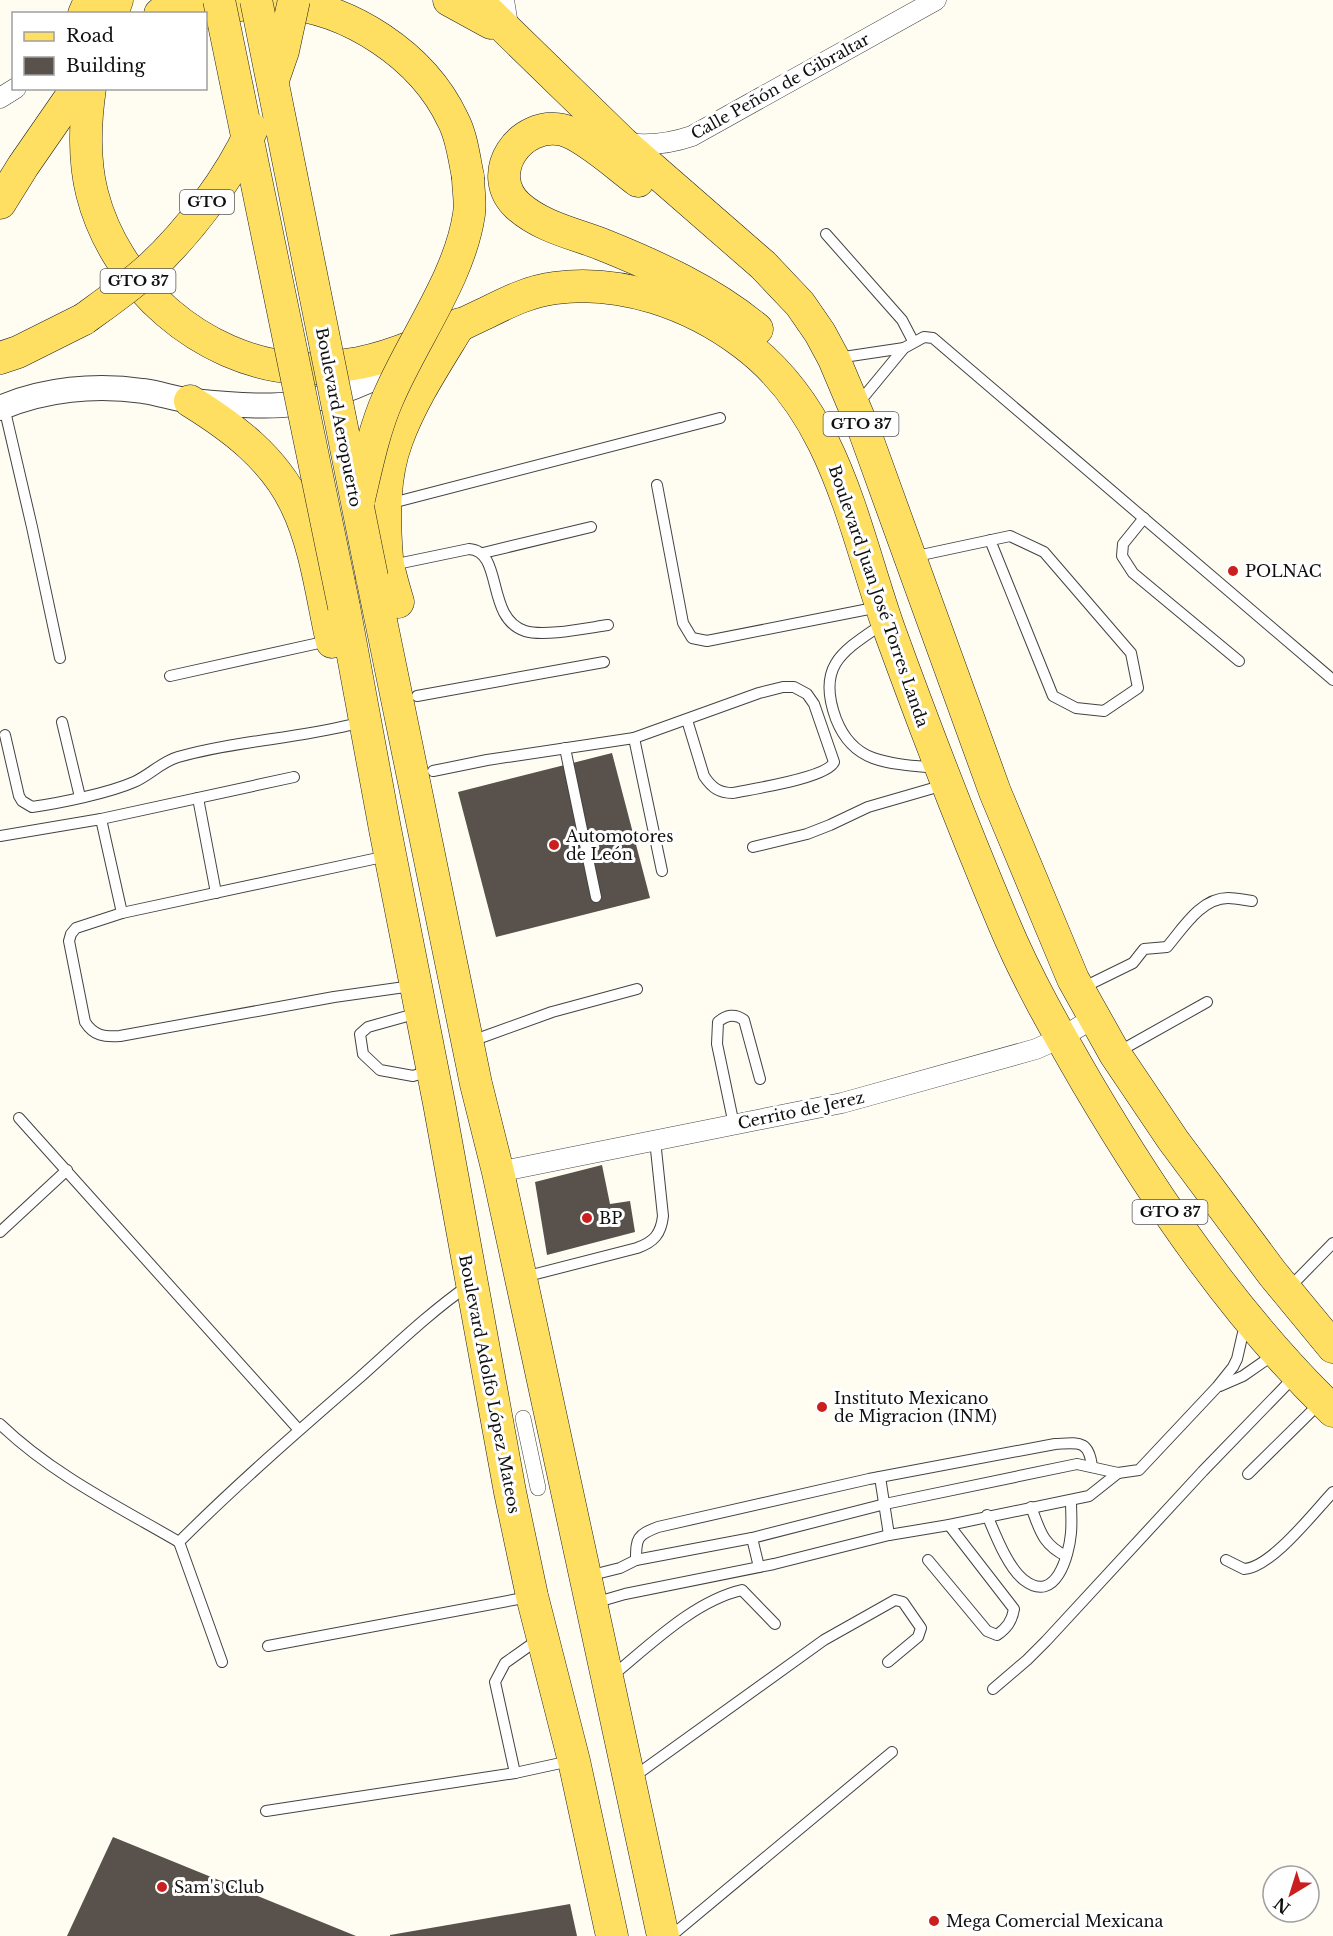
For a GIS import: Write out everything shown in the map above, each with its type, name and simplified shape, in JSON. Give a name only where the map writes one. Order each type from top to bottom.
[{"type":"main road","points":[[162,12],[177,0]]},
{"type":"main road","name":"Boulevard Aeropuerto","points":[[219,0],[344,607],[400,839]]},
{"type":"main road","name":"Boulevard Aeropuerto","points":[[256,0],[371,507],[400,839]]},
{"type":"main road","name":"GTO","points":[[0,358],[18,352],[84,319],[150,268],[181,235],[211,197],[250,134],[284,51],[294,0]]},
{"type":"main road","points":[[449,0],[510,34]]},
{"type":"main road","name":"GTO 37","points":[[476,0],[623,143],[763,265],[800,304],[820,333],[834,359],[854,408],[995,792],[1048,922],[1079,989],[1115,1054],[1173,1140],[1286,1291],[1331,1339]]},
{"type":"main road","points":[[207,12],[250,3],[281,3],[323,11],[369,32],[419,70],[440,95],[454,121],[462,148],[468,177],[470,212],[464,236],[440,296],[388,398],[375,432],[371,507],[380,569],[417,696],[433,771],[480,1038],[476,1084]]},
{"type":"main road","points":[[23,166],[38,115],[49,90]]},
{"type":"main road","points":[[0,203],[76,90]]},
{"type":"main road","name":"Boulevard Juan José Torres Landa","points":[[90,90],[88,165],[92,193],[106,232],[143,289],[186,326],[223,349],[258,362],[300,369],[355,363],[393,355],[518,297],[555,288],[600,287],[641,294],[679,306],[744,343],[773,369],[802,405],[847,494],[884,614],[944,776],[1005,928],[1060,1038],[1142,1173],[1192,1244],[1247,1316],[1328,1406]]},
{"type":"main road","points":[[763,265],[707,234],[581,138],[562,130],[547,129],[532,133],[517,144],[507,160],[503,175],[507,192],[517,205],[536,219],[600,244],[700,289],[756,328],[773,345],[802,386],[816,412],[833,464]]},
{"type":"main road","points":[[371,507],[388,473],[396,442],[424,382],[460,324]]},
{"type":"main road","points":[[190,400],[249,442],[290,493],[308,535],[332,640],[362,718],[476,1084],[489,1161],[512,1266],[588,1590],[663,1936]]},
{"type":"main road","points":[[290,493],[300,459],[305,449],[315,441],[328,439],[349,450],[363,472],[380,569]]},
{"type":"main road","points":[[400,839],[408,1001],[426,1072],[439,1103]]},
{"type":"main road","name":"Boulevard Adolfo López Mateos","points":[[400,839],[439,1103],[510,1492],[532,1596],[574,1761],[612,1936]]},
{"type":"street","points":[[504,0],[510,34]]},
{"type":"street","name":"Calle Peñón de Gibraltar","points":[[581,138],[655,145],[676,142],[692,136],[936,0]]},
{"type":"street","points":[[0,98],[13,90]]},
{"type":"street","points":[[2,407],[28,398],[90,388],[145,391],[190,400],[274,406],[293,404],[342,391],[394,368],[460,324]]},
{"type":"street","name":"Cerrito de Jerez","points":[[489,1161],[655,1140],[842,1103],[1036,1049],[1095,1017]]},
{"type":"street","points":[[523,1418],[538,1488]]},
{"type":"lane","points":[[826,234],[902,320],[909,344]]},
{"type":"lane","points":[[834,359],[909,344],[924,337],[933,338],[1333,680]]},
{"type":"lane","points":[[854,408],[909,344]]},
{"type":"lane","points":[[2,407],[30,516],[60,658]]},
{"type":"lane","points":[[371,507],[720,418]]},
{"type":"lane","points":[[657,485],[683,623],[692,638],[707,641],[884,614]]},
{"type":"lane","points":[[1144,518],[1123,544],[1122,556],[1133,573],[1239,661]]},
{"type":"lane","points":[[483,553],[591,527]]},
{"type":"lane","points":[[910,558],[990,540],[1011,536],[1044,552],[1131,653],[1138,688],[1104,711],[1076,708],[1053,696],[990,540]]},
{"type":"lane","points":[[427,900],[400,839],[380,569],[476,549],[483,553],[489,564],[501,609],[512,623],[523,630],[536,633],[608,625]]},
{"type":"lane","points":[[5,735],[22,801],[32,807],[123,787],[178,757],[362,718],[348,582]]},
{"type":"lane","points":[[884,614],[842,655],[832,670],[828,685],[831,703],[843,735],[858,751],[871,758],[944,776]]},
{"type":"lane","points":[[170,676],[332,640]]},
{"type":"lane","points":[[417,696],[604,662]]},
{"type":"lane","points":[[433,771],[487,760],[634,738],[759,693],[783,687],[794,687],[807,694],[814,704],[834,762],[829,769],[816,775],[724,793],[709,784],[704,776],[687,720]]},
{"type":"lane","points":[[62,722],[80,797]]},
{"type":"lane","points":[[634,738],[662,872]]},
{"type":"lane","points":[[565,748],[596,897]]},
{"type":"lane","points":[[753,846],[807,834],[944,776]]},
{"type":"lane","points":[[0,836],[101,819],[294,777]]},
{"type":"lane","points":[[198,798],[216,893]]},
{"type":"lane","points":[[101,819],[122,913]]},
{"type":"lane","points":[[400,839],[216,893],[122,913],[76,928],[69,941],[85,1022],[91,1031],[106,1037],[334,997],[408,1001]]},
{"type":"lane","points":[[1079,989],[1133,963],[1144,949],[1167,947],[1193,916],[1213,901],[1228,898],[1252,901]]},
{"type":"lane","points":[[480,1038],[552,1012],[637,989]]},
{"type":"lane","points":[[408,1001],[360,1034],[363,1054],[380,1070],[413,1076],[426,1072]]},
{"type":"lane","points":[[1115,1054],[1207,1002]]},
{"type":"lane","points":[[734,1125],[717,1044],[718,1022],[723,1018],[732,1016],[744,1020],[760,1079]]},
{"type":"lane","points":[[452,1023],[489,1161]]},
{"type":"lane","points":[[19,1118],[298,1430]]},
{"type":"lane","points":[[496,1219],[512,1266],[647,1245],[657,1237],[662,1228],[663,1216],[655,1140]]},
{"type":"lane","points":[[0,1232],[67,1170]]},
{"type":"lane","points":[[1286,1291],[1333,1243]]},
{"type":"lane","points":[[179,1542],[298,1430],[429,1317],[471,1284]]},
{"type":"lane","points":[[588,1590],[636,1560],[752,1538],[885,1504],[1077,1464],[1118,1473],[1139,1470],[1233,1367],[1247,1316]]},
{"type":"lane","points":[[1217,1387],[1243,1376],[1287,1363]]},
{"type":"lane","points":[[993,1689],[1046,1641],[1203,1471],[1287,1363]]},
{"type":"lane","points":[[1248,1474],[1328,1406]]},
{"type":"lane","points":[[0,1424],[36,1455],[65,1475],[179,1542],[222,1662]]},
{"type":"lane","points":[[636,1560],[636,1541],[641,1535],[658,1527],[880,1477],[1055,1444],[1075,1443],[1087,1448],[1090,1452],[1092,1467]]},
{"type":"lane","points":[[588,1590],[625,1594],[759,1568],[889,1535],[1071,1500],[1089,1496],[1118,1473]]},
{"type":"lane","points":[[880,1477],[889,1535]]},
{"type":"lane","points":[[1226,1560],[1244,1569],[1259,1565],[1282,1546],[1333,1492]]},
{"type":"lane","points":[[987,1515],[1017,1573],[1025,1581],[1045,1587],[1054,1582],[1066,1556],[1071,1531],[1071,1500]]},
{"type":"lane","points":[[1031,1508],[1047,1543],[1066,1556]]},
{"type":"lane","points":[[928,1560],[987,1631],[997,1635],[1005,1630],[1012,1619],[1014,1610],[949,1525]]},
{"type":"lane","points":[[752,1538],[759,1568]]},
{"type":"lane","points":[[734,1572],[742,1590],[775,1624]]},
{"type":"lane","points":[[607,1680],[694,1612],[729,1593],[742,1590]]},
{"type":"lane","points":[[268,1646],[532,1596]]},
{"type":"lane","points":[[629,1780],[824,1640],[895,1599],[903,1602],[921,1628],[918,1637],[888,1662]]},
{"type":"lane","points":[[515,1773],[495,1682],[506,1663],[542,1637]]},
{"type":"lane","points":[[671,1936],[892,1752]]},
{"type":"lane","points":[[266,1811],[515,1773],[574,1761]]},
{"type":"building","name":"Automotores de León","points":[[612,753],[650,898],[496,937],[458,792]]},
{"type":"building","name":"BP","points":[[602,1165],[610,1204],[630,1201],[635,1232],[547,1255],[535,1182]]},
{"type":"building","name":"Sam's Club","points":[[113,1837],[356,1936],[67,1936]]},
{"type":"building","points":[[570,1904],[577,1936],[390,1936],[390,1935]]},
{"type":"place","name":"POLNAC","points":[[1233,571]]},
{"type":"place","name":"Automotores de León","points":[[554,845]]},
{"type":"place","name":"BP","points":[[587,1218]]},
{"type":"place","name":"Instituto Mexicano de Migracion (INM)","points":[[822,1407]]},
{"type":"place","name":"Sam's Club","points":[[162,1887]]},
{"type":"place","name":"Mega Comercial Mexicana","points":[[934,1921]]}]
